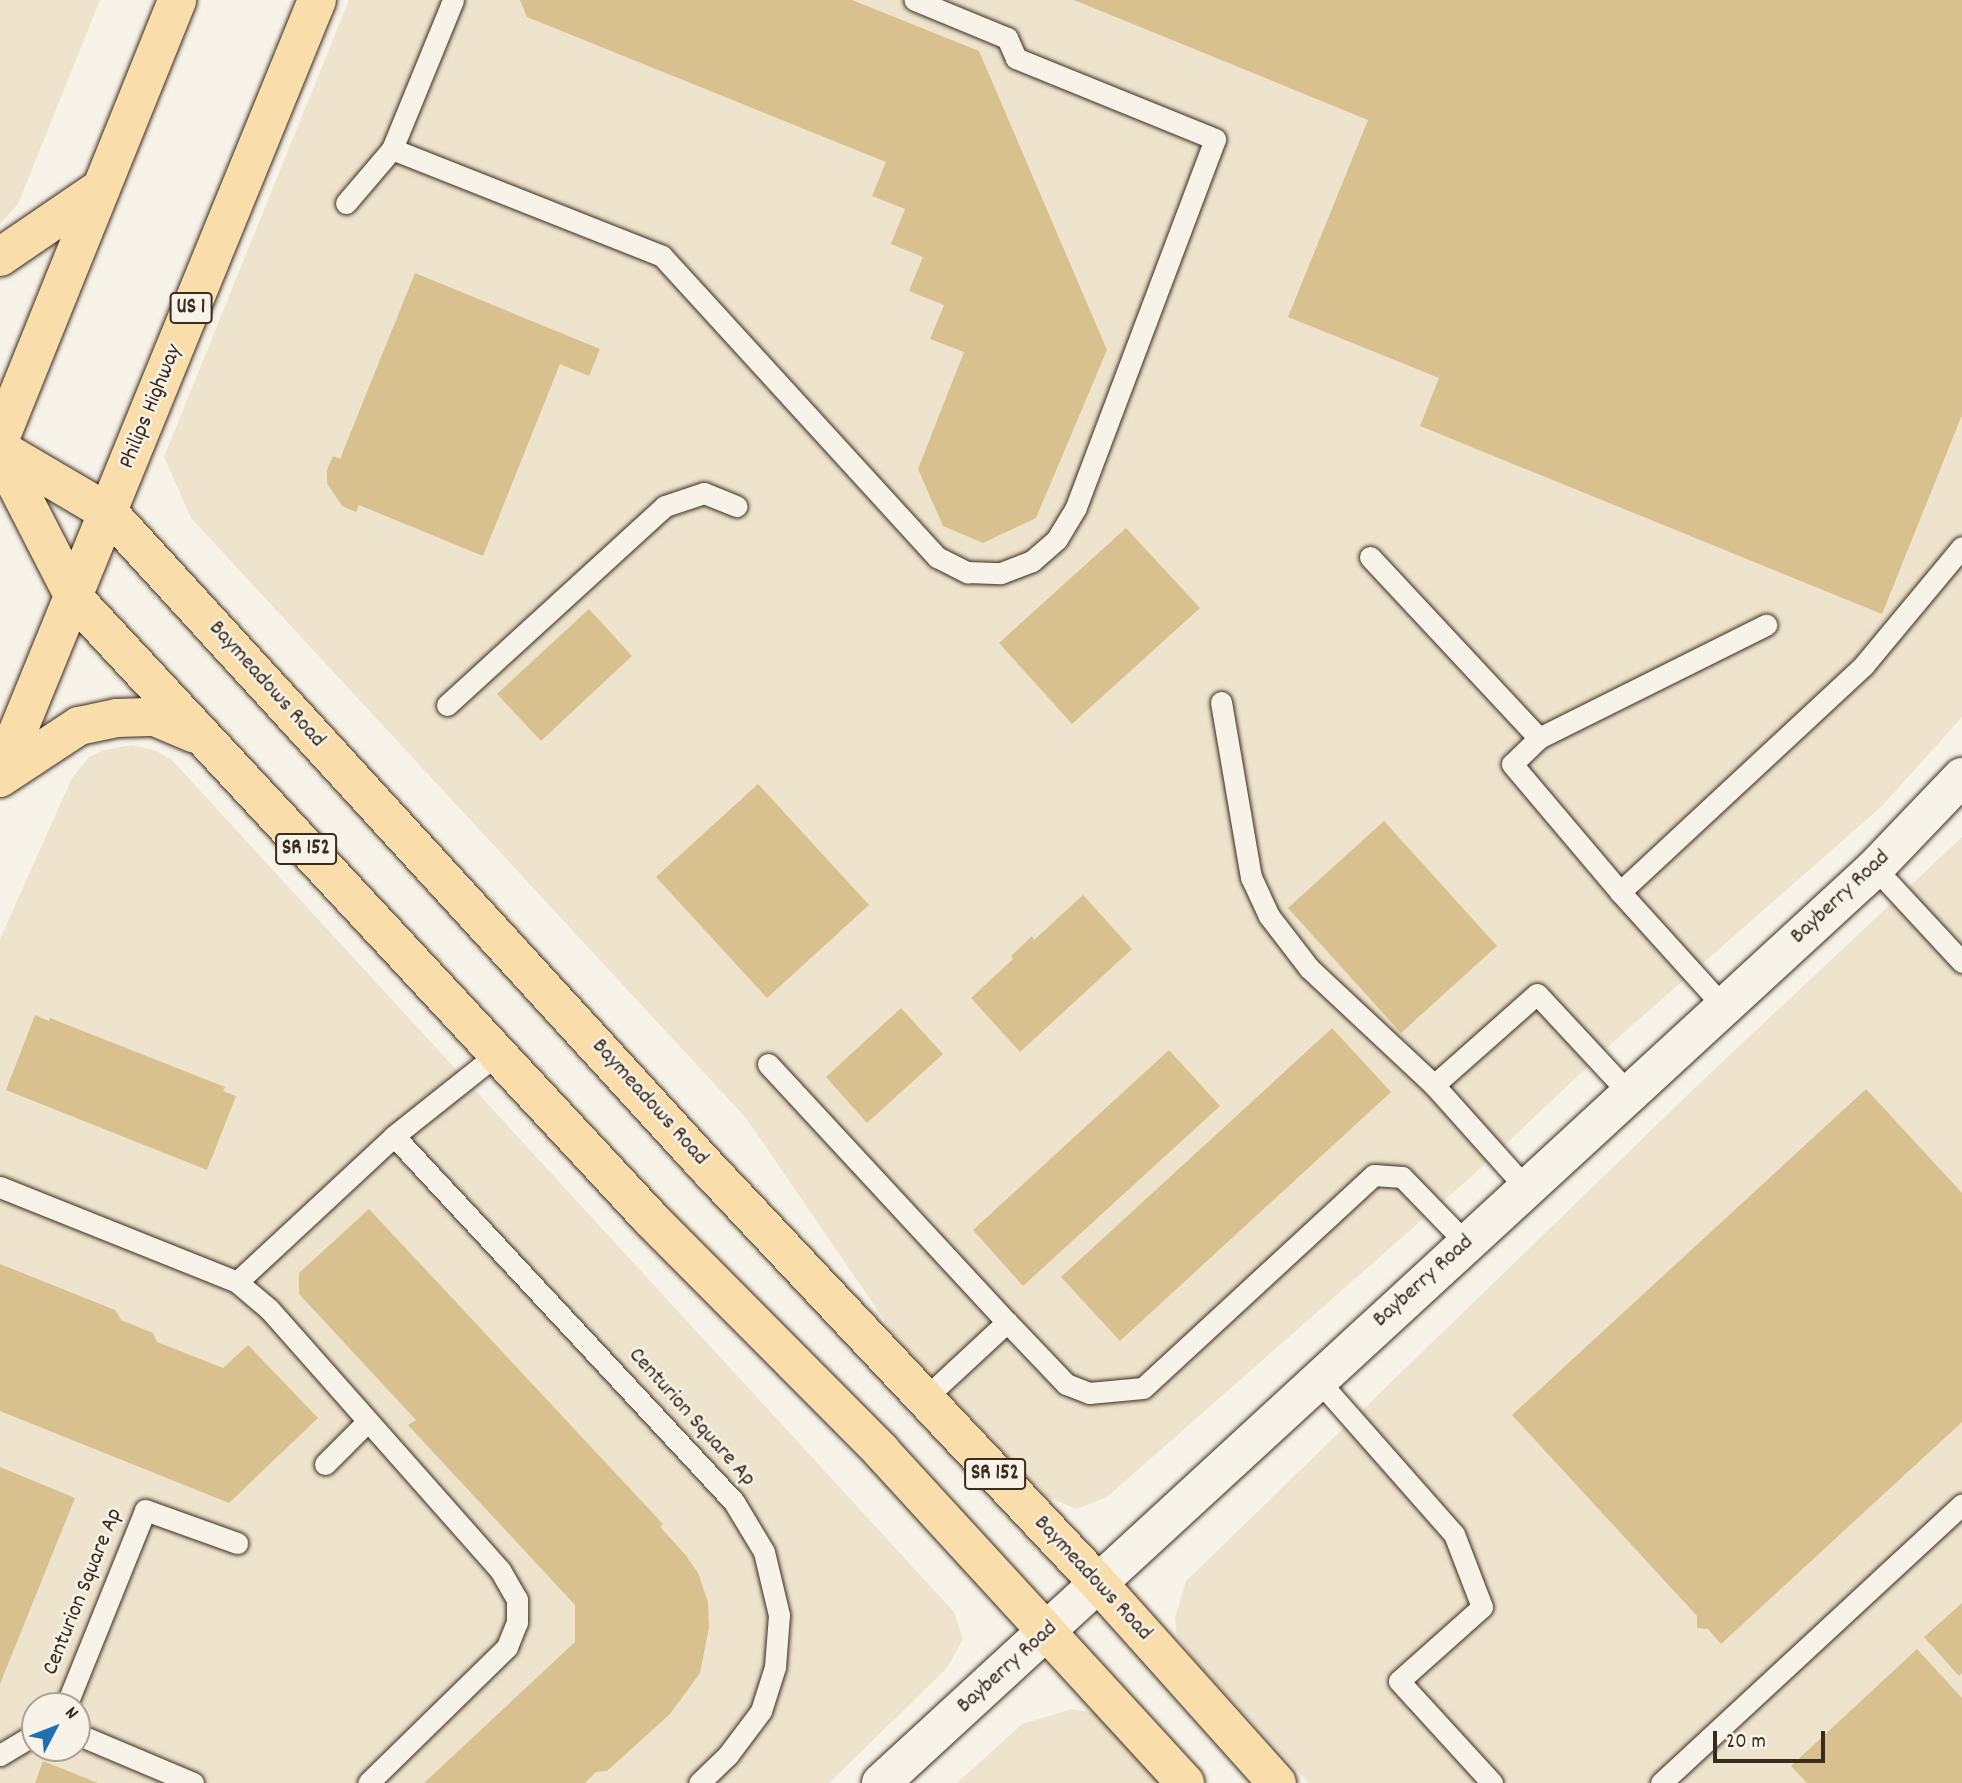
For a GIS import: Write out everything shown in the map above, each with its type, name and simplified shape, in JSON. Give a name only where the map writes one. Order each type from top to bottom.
[{"type":"main road","points":[[0,439],[177,0]]},
{"type":"main road","name":"Philips Highway","points":[[0,776],[75,599],[317,0]]},
{"type":"main road","points":[[0,257],[101,188]]},
{"type":"main road","name":"Baymeadows Road","points":[[0,451],[109,513],[717,1178],[1098,1584],[1278,1783]]},
{"type":"main road","name":"Baymeadows Road","points":[[0,451],[75,599],[650,1219],[881,1451],[1185,1783]]},
{"type":"main road","points":[[0,776],[79,726],[117,718],[155,717],[203,738]]},
{"type":"street","name":"Bayberry Road","points":[[881,1783],[1875,868],[1962,776]]},
{"type":"lane","points":[[346,203],[392,149],[453,0]]},
{"type":"lane","points":[[392,149],[662,256],[937,557],[967,572],[1000,573],[1032,561],[1057,539],[1076,507],[1215,139],[1016,58],[1007,38],[915,0]]},
{"type":"lane","points":[[447,705],[665,506],[704,494],[736,506]]},
{"type":"lane","points":[[1619,892],[1864,665],[1962,547]]},
{"type":"lane","points":[[1370,557],[1539,738]]},
{"type":"lane","points":[[1724,1007],[1619,892],[1512,764],[1539,738],[1766,625]]},
{"type":"lane","points":[[1221,702],[1251,877],[1269,916],[1309,968],[1434,1085],[1527,1189]]},
{"type":"lane","points":[[1875,868],[1962,962]]},
{"type":"lane","points":[[1434,1085],[1537,994],[1631,1095]]},
{"type":"lane","points":[[237,1282],[394,1136],[496,1055]]},
{"type":"lane","points":[[768,1064],[1066,1384],[1089,1393],[1143,1388],[1374,1175],[1402,1177],[1466,1243]]},
{"type":"lane","name":"Centurion Square Ap","points":[[394,1136],[734,1502],[764,1552],[779,1615],[775,1668],[761,1711],[728,1755],[699,1783]]},
{"type":"lane","points":[[0,1187],[237,1282],[269,1309],[500,1570],[517,1599],[517,1622],[507,1647],[368,1783]]},
{"type":"lane","points":[[924,1399],[1007,1322]]},
{"type":"lane","points":[[1318,1380],[1454,1534],[1482,1607],[1399,1681],[1492,1783]]},
{"type":"lane","points":[[325,1464],[367,1422]]},
{"type":"lane","points":[[1661,1783],[1962,1504]]},
{"type":"lane","name":"Centurion Square Ap","points":[[71,1692],[145,1510],[237,1543]]},
{"type":"lane","points":[[91,1740],[193,1783]]},
{"type":"lane","points":[[0,1755],[21,1742]]},
{"type":"shaded area","points":[[0,0],[100,0],[18,204],[0,224]]},
{"type":"shaded area","points":[[349,0],[1962,0],[1962,717],[1882,806],[1620,1036],[1473,1175],[1107,1497],[1076,1509],[1044,1495],[896,1337],[746,1118],[191,518],[164,457]]},
{"type":"shaded area","points":[[131,745],[154,750],[171,759],[954,1612],[963,1639],[947,1668],[829,1783],[0,1783],[0,939],[72,778],[89,757],[104,750]]},
{"type":"shaded area","points":[[1962,837],[1962,1783],[1309,1783],[1195,1660],[1177,1636],[1175,1617],[1186,1581],[1702,1081]]},
{"type":"shaded area","points":[[1072,1709],[1099,1714],[1162,1783],[957,1783],[1022,1724]]},
{"type":"building","points":[[520,0],[852,0],[979,51],[1107,350],[1036,518],[983,543],[943,526],[918,469],[964,352],[930,339],[944,305],[909,291],[923,257],[891,244],[905,209],[872,196],[886,162],[527,17]]},
{"type":"building","points":[[1074,0],[1962,0],[1962,415],[1882,614],[1420,426],[1439,378],[1288,317],[1368,120]]},
{"type":"building","points":[[415,273],[600,349],[589,376],[560,364],[483,556],[359,505],[356,512],[342,506],[327,483],[327,470],[333,456],[340,459]]},
{"type":"building","points":[[1126,528],[1200,608],[1072,724],[999,643]]},
{"type":"building","points":[[589,609],[632,656],[541,741],[497,694]]},
{"type":"building","points":[[758,784],[869,905],[767,998],[656,877]]},
{"type":"building","points":[[1384,821],[1497,946],[1401,1033],[1288,908]]},
{"type":"building","points":[[1083,895],[1132,949],[1020,1052],[971,998],[1013,959],[1011,956],[1032,936],[1034,940]]},
{"type":"building","points":[[901,1008],[943,1054],[867,1123],[826,1077]]},
{"type":"building","points":[[35,1015],[49,1021],[50,1018],[225,1087],[223,1091],[236,1096],[207,1170],[6,1090]]},
{"type":"building","points":[[1332,1028],[1391,1092],[1120,1341],[1061,1277]]},
{"type":"building","points":[[1169,1050],[1220,1106],[1023,1286],[973,1230]]},
{"type":"building","points":[[1866,1089],[1962,1193],[1962,1422],[1721,1644],[1708,1629],[1697,1628],[1697,1616],[1512,1415]]},
{"type":"building","points":[[369,1209],[663,1524],[660,1527],[698,1573],[708,1602],[709,1628],[700,1673],[670,1714],[607,1771],[596,1772],[585,1783],[424,1783],[575,1642],[575,1605],[408,1425],[416,1420],[299,1294],[299,1273]]},
{"type":"building","points":[[0,1264],[115,1310],[121,1320],[153,1333],[157,1342],[223,1368],[248,1345],[318,1418],[229,1503],[0,1411]]},
{"type":"building","points":[[0,1467],[75,1498],[0,1684]]},
{"type":"building","points":[[1962,1603],[1962,1673],[1959,1676],[1924,1637]]},
{"type":"building","points":[[1917,1649],[1962,1698],[1962,1783],[1807,1783],[1791,1766]]},
{"type":"building","points":[[43,1762],[46,1762],[98,1783],[35,1783]]}]
